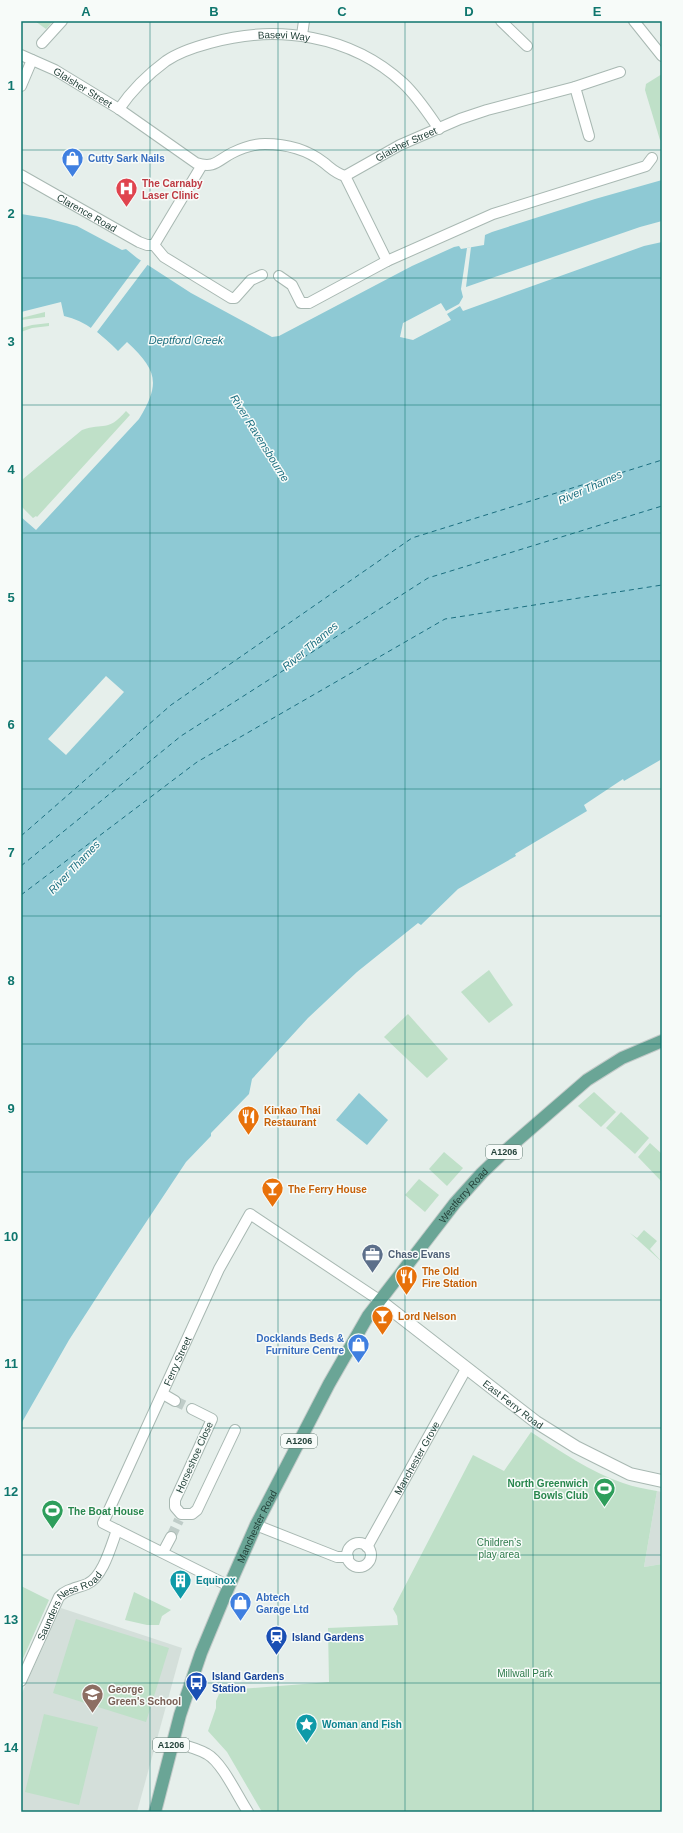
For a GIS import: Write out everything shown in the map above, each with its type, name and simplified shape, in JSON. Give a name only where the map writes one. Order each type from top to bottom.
[{"type":"main road","name":"Westferry Road","points":[[379,1300],[455,1203],[482,1173],[504,1152],[587,1080],[622,1058],[662,1041]]},
{"type":"main road","name":"Manchester Road","points":[[154,1812],[172,1742],[200,1653],[229,1586],[256,1525],[329,1384],[379,1300]]},
{"type":"street","points":[[42,42],[62,21]]},
{"type":"street","points":[[302,35],[304,21]]},
{"type":"street","points":[[500,21],[527,46]]},
{"type":"street","points":[[634,21],[662,56]]},
{"type":"street","name":"Basevi Way","points":[[119,108],[134,88],[166,61],[193,48],[231,37],[270,33],[302,35],[348,47],[384,68],[404,84],[419,101],[439,129]]},
{"type":"street","name":"Glaisher Street","points":[[21,55],[55,70],[119,108],[196,163],[202,165]]},
{"type":"street","points":[[21,86],[32,60]]},
{"type":"street","name":"Glaisher Street","points":[[346,176],[400,145],[487,110],[620,72]]},
{"type":"street","points":[[575,86],[589,136]]},
{"type":"street","points":[[262,275],[252,280],[235,298],[231,298],[164,257],[154,244],[202,165],[210,166],[216,164],[232,153],[250,146],[263,144],[301,150],[323,162],[336,173],[346,176],[388,261]]},
{"type":"street","points":[[279,276],[292,285],[301,303],[308,303],[388,261],[494,214],[646,166],[652,158]]},
{"type":"street","name":"Clarence Road","points":[[21,175],[140,242],[147,245],[154,244]]},
{"type":"street","name":"Ferry Street","points":[[229,1586],[103,1523],[220,1268],[250,1214],[379,1300]]},
{"type":"street","name":"East Ferry Road","points":[[379,1300],[536,1422],[576,1447],[630,1474],[662,1481]]},
{"type":"street","name":"Manchester Grove","points":[[256,1525],[338,1557],[348,1557],[352,1564],[363,1566],[370,1557],[367,1547],[466,1369]]},
{"type":"street","points":[[163,1394],[175,1401]]},
{"type":"street","name":"Horseshoe Close","points":[[192,1409],[212,1419],[175,1500],[175,1507],[180,1517],[192,1514],[197,1510],[235,1430]]},
{"type":"street","name":"Saunders Ness Road","points":[[21,1681],[59,1597],[62,1593],[88,1584],[95,1579],[117,1530]]},
{"type":"street","points":[[163,1552],[171,1537]]},
{"type":"street","points":[[348,1557],[348,1550],[354,1544],[361,1543],[367,1547]]},
{"type":"street","points":[[172,1742],[203,1752],[213,1758],[230,1781],[248,1812]]},
{"type":"shaded area","points":[[657,1491],[662,1492],[662,1564],[644,1567]]},
{"type":"shaded area","name":"George Green's School","points":[[61,1608],[182,1648],[137,1812],[21,1812],[21,1695]]},
{"type":"green space","points":[[35,21],[53,21],[46,29]]},
{"type":"green space","points":[[662,74],[662,141],[660,140],[645,90],[646,84]]},
{"type":"green space","points":[[45,312],[45,317],[21,320],[21,318]]},
{"type":"green space","points":[[49,323],[49,326],[32,328],[21,332],[21,328]]},
{"type":"green space","points":[[126,411],[130,415],[37,517],[36,516],[33,518],[21,506],[21,481],[82,430],[110,425],[120,418]]},
{"type":"green space","points":[[489,970],[513,1005],[489,1023],[461,992]]},
{"type":"green space","points":[[408,1014],[448,1059],[427,1078],[384,1037]]},
{"type":"green space","points":[[594,1092],[616,1112],[601,1127],[578,1106]]},
{"type":"green space","points":[[621,1112],[649,1138],[635,1154],[606,1128]]},
{"type":"green space","points":[[650,1143],[662,1154],[662,1182],[638,1157]]},
{"type":"green space","points":[[444,1152],[463,1168],[447,1186],[429,1169]]},
{"type":"green space","points":[[419,1179],[439,1195],[425,1212],[405,1195]]},
{"type":"green space","points":[[644,1230],[657,1241],[650,1249],[662,1262],[630,1233],[637,1238]]},
{"type":"green space","name":"Millwall Park","points":[[531,1432],[599,1473],[627,1484],[657,1491],[644,1567],[662,1564],[662,1812],[262,1812],[227,1752],[208,1731],[219,1694],[228,1690],[329,1682],[328,1628],[398,1625],[397,1616],[393,1609],[473,1455],[504,1471]]},
{"type":"green space","points":[[21,1586],[49,1600],[21,1663]]},
{"type":"green space","points":[[134,1592],[171,1610],[162,1616],[159,1625],[147,1625],[125,1620]]},
{"type":"green space","points":[[76,1619],[169,1648],[146,1722],[53,1693]]},
{"type":"green space","points":[[44,1714],[98,1727],[79,1805],[25,1792]]},
{"type":"water","points":[[662,180],[662,759],[624,781],[623,779],[584,805],[587,811],[515,854],[516,856],[458,889],[421,925],[418,923],[357,972],[308,1018],[252,1079],[249,1094],[211,1133],[211,1136],[186,1162],[69,1340],[21,1424],[21,517],[36,530],[139,419],[151,396],[153,386],[150,369],[145,361],[127,342],[118,351],[106,339],[87,325],[64,316],[61,302],[21,312],[21,214],[46,218],[77,226],[122,250],[126,249],[137,258],[191,293],[272,337],[279,336],[412,266],[454,247],[459,246],[461,249],[484,245],[485,235],[492,232],[595,199]]},
{"type":"water","points":[[359,1093],[388,1120],[367,1145],[336,1120]]},
{"type":"pier","points":[[662,221],[662,242],[644,246],[463,311],[460,306],[447,314],[451,320],[413,340],[400,337],[403,323],[441,303],[446,311],[459,304],[463,297],[461,289],[467,248],[471,247],[466,287],[640,227]]},
{"type":"pier","points":[[142,259],[149,263],[97,332],[104,339],[90,329]]},
{"type":"pier","points":[[106,676],[124,692],[66,755],[48,739]]},
{"type":"ferry route","points":[[21,836],[171,705],[412,538],[662,460]]},
{"type":"ferry route","points":[[21,866],[181,736],[428,578],[662,506]]},
{"type":"ferry route","points":[[21,895],[197,762],[445,619],[662,585]]},
{"type":"tunnel","points":[[175,1401],[192,1409]]},
{"type":"tunnel","points":[[171,1537],[179,1520]]},
{"type":"place","name":"Cutty Sark Nails","points":[[72,178]]},
{"type":"place","name":"The Carnaby Laser Clinic","points":[[126,208]]},
{"type":"place","name":"Kinkao Thai Restaurant","points":[[248,1136]]},
{"type":"place","name":"The Ferry House","points":[[273,1208]]},
{"type":"place","name":"Chase Evans","points":[[373,1274]]},
{"type":"place","name":"The Old Fire Station","points":[[407,1296]]},
{"type":"place","name":"Lord Nelson","points":[[383,1336]]},
{"type":"place","name":"Docklands Beds & Furniture Centre","points":[[359,1364]]},
{"type":"place","name":"North Greenwich Bowls Club","points":[[604,1508]]},
{"type":"place","name":"The Boat House","points":[[53,1530]]},
{"type":"place","name":"Equinox","points":[[181,1600]]},
{"type":"place","name":"Abtech Garage Ltd","points":[[240,1622]]},
{"type":"place","name":"Island Gardens","points":[[277,1656]]},
{"type":"place","name":"Island Gardens Station","points":[[196,1702]]},
{"type":"place","name":"George Green's School","points":[[92,1714]]},
{"type":"place","name":"Woman and Fish","points":[[306,1744]]},
{"type":"water label","name":"Deptford Creek","points":[[186,340]]},
{"type":"water label","name":"River Ravensbourne","points":[[260,438]]},
{"type":"water label","name":"River Thames","points":[[590,487]]},
{"type":"water label","name":"River Thames","points":[[310,646]]},
{"type":"water label","name":"River Thames","points":[[74,867]]},
{"type":"park label","name":"Children’s play area","points":[[499,1548]]}]
